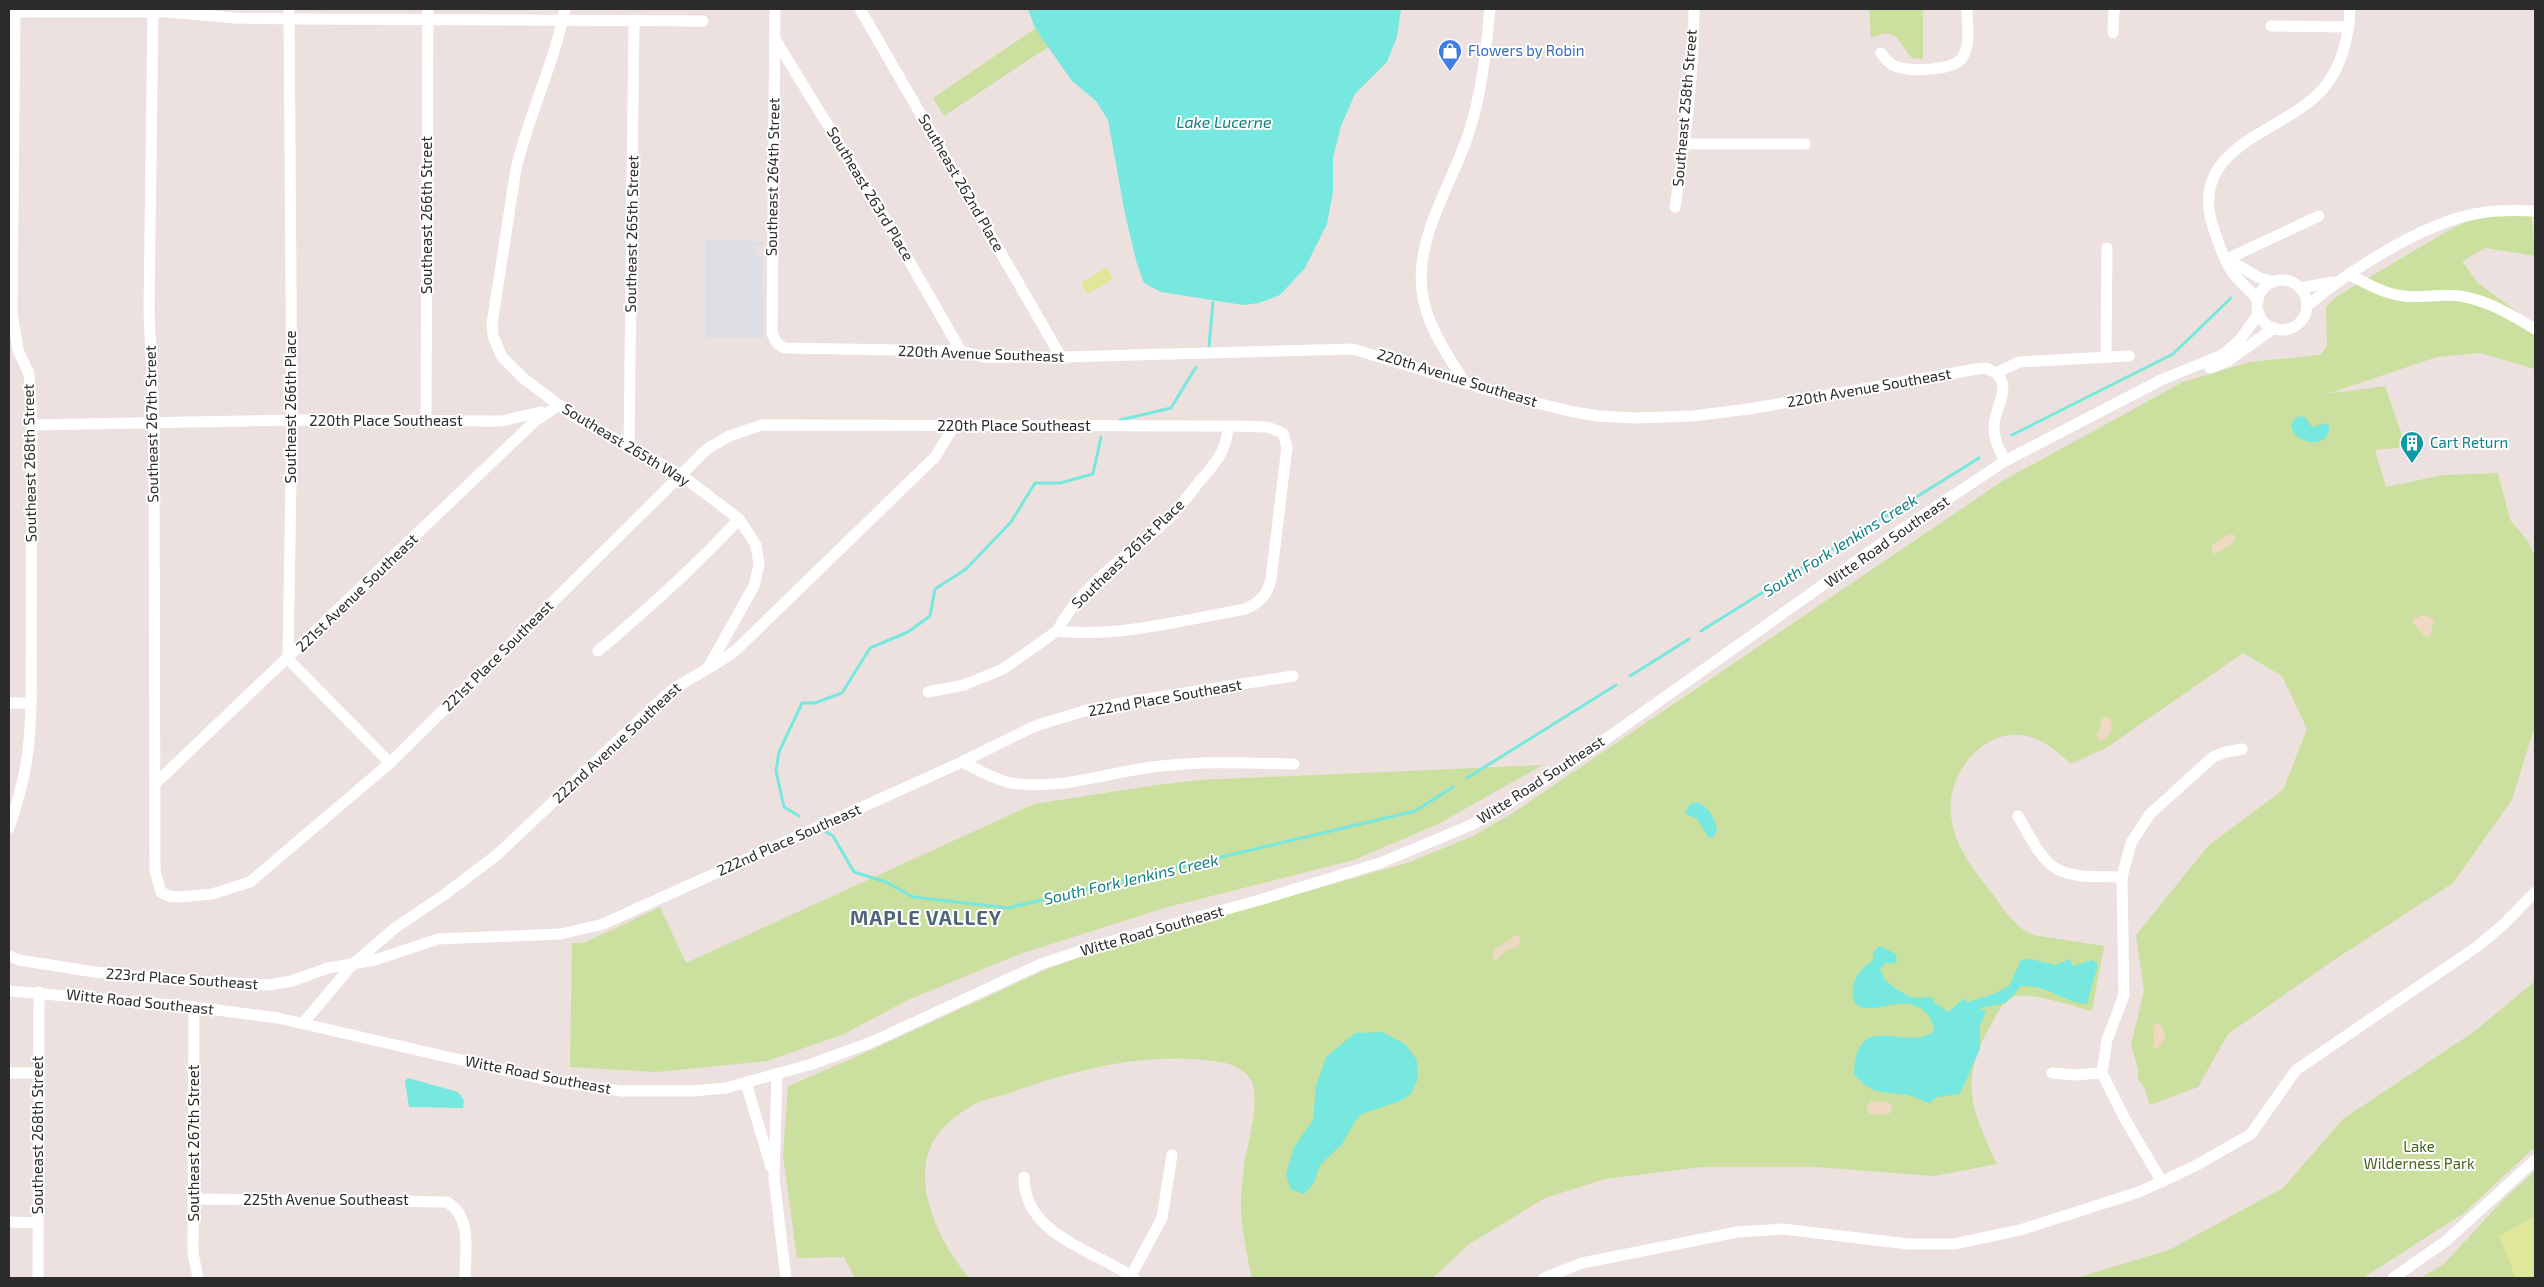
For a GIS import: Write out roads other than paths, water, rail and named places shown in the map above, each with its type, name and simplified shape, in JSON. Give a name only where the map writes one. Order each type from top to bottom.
[{"type":"street","name":"Southeast 264th Street","points":[[775,9],[772,333],[777,343]]},
{"type":"street","name":"Southeast 262nd Place","points":[[860,9],[1061,357]]},
{"type":"street","points":[[1464,383],[1427,317],[1421,276],[1429,233],[1463,150],[1476,107],[1490,9]]},
{"type":"street","name":"Southeast 258th Street","points":[[1675,207],[1685,144],[1694,51],[1694,9]]},
{"type":"street","points":[[1881,54],[1896,67],[1944,68],[1961,60],[1967,44],[1967,9]]},
{"type":"street","points":[[2113,33],[2114,9]]},
{"type":"street","points":[[2258,301],[2232,272],[2211,220],[2209,207],[2213,178],[2220,166],[2246,140],[2300,109],[2323,89],[2345,48],[2350,9]]},
{"type":"street","points":[[13,11],[564,14],[634,20],[703,21]]},
{"type":"street","name":"Southeast 268th Street","points":[[9,828],[26,770],[30,745],[31,703],[32,425],[29,374],[13,352],[13,11]]},
{"type":"street","name":"Southeast 267th Street","points":[[153,11],[149,311],[154,422],[154,709],[157,782],[157,883],[161,892],[169,896],[212,894],[250,882]]},
{"type":"street","name":"Southeast 266th Place","points":[[288,660],[292,420],[289,14]]},
{"type":"street","name":"Southeast 266th Street","points":[[426,422],[428,14]]},
{"type":"street","name":"Southeast 265th Way","points":[[564,14],[554,54],[521,147],[516,169],[492,324],[493,336],[496,346],[510,368],[575,417],[681,475],[740,519],[756,545],[759,564],[758,575],[708,668]]},
{"type":"street","name":"Southeast 265th Street","points":[[629,448],[634,20]]},
{"type":"street","points":[[2271,26],[2349,27]]},
{"type":"street","name":"Southeast 263rd Place","points":[[775,39],[884,217],[961,351]]},
{"type":"street","points":[[1685,144],[1805,144]]},
{"type":"street","name":"Witte Road Southeast","points":[[2183,372],[2212,367],[2228,361],[2274,328],[2288,329],[2296,325],[2305,315],[2307,306],[2346,278],[2411,238],[2450,221],[2474,214],[2506,210],[2535,211]]},
{"type":"street","points":[[2227,259],[2319,216]]},
{"type":"street","points":[[2106,248],[2106,356]]},
{"type":"street","name":"Witte Road Southeast","points":[[2227,259],[2260,278],[2274,282],[2288,281],[2300,288],[2318,286],[2346,278]]},
{"type":"street","points":[[2346,278],[2387,293],[2406,297],[2443,294],[2465,296],[2491,304],[2535,329]]},
{"type":"street","points":[[2274,282],[2265,287],[2258,301],[2259,313],[2268,325],[2274,328]]},
{"type":"street","points":[[2300,288],[2307,306]]},
{"type":"street","name":"Witte Road Southeast","points":[[9,991],[194,1006],[304,1022],[552,1081],[596,1088],[645,1092],[693,1091],[726,1088],[777,1074],[872,1042],[1041,964],[1380,863],[1471,825],[1509,804],[1586,754],[1892,536],[2005,461],[2161,380],[2222,355],[2238,341],[2259,313]]},
{"type":"street","name":"220th Avenue Southeast","points":[[777,343],[784,348],[792,350],[961,351],[984,357],[1061,357],[1353,349],[1365,351],[1464,383],[1579,413],[1598,416],[1658,418],[1749,409],[1977,369],[1986,368],[1996,374]]},
{"type":"street","points":[[2005,461],[1994,438],[1995,416],[2003,385],[2002,379],[1996,374],[2019,362],[2129,356]]},
{"type":"street","name":"220th Place Southeast","points":[[32,425],[292,420],[501,421],[534,415],[559,405]]},
{"type":"street","name":"221st Avenue Southeast","points":[[157,782],[288,660],[534,422],[559,405]]},
{"type":"street","name":"220th Place Southeast","points":[[744,430],[762,425],[1228,426],[1268,427],[1283,433],[1287,447],[1271,579],[1265,597],[1245,609],[1159,625],[1082,634],[1057,631]]},
{"type":"street","name":"222nd Avenue Southeast","points":[[353,964],[395,928],[444,895],[498,854],[668,694],[687,679],[736,650],[928,464],[954,426]]},
{"type":"street","name":"Southeast 261st Place","points":[[1057,631],[1071,608],[1106,571],[1174,514],[1222,455],[1227,441],[1228,426]]},
{"type":"street","name":"221st Place Southeast","points":[[250,882],[390,764],[681,475],[718,442],[744,430]]},
{"type":"street","points":[[598,651],[656,603],[740,519]]},
{"type":"street","points":[[928,692],[964,685],[1004,669],[1057,631]]},
{"type":"street","points":[[288,660],[390,764]]},
{"type":"street","name":"222nd Place Southeast","points":[[353,964],[384,957],[438,939],[561,934],[603,924],[962,762],[1035,726],[1084,711],[1293,676]]},
{"type":"street","points":[[9,702],[31,703]]},
{"type":"street","points":[[2162,1182],[2125,1119],[2102,1073],[2105,1046],[2124,996],[2125,977],[2120,897],[2122,877],[2131,843],[2150,814],[2213,757],[2242,749]]},
{"type":"street","points":[[962,762],[1009,782],[1036,785],[1092,779],[1160,766],[1224,762],[1294,764]]},
{"type":"street","points":[[2018,816],[2043,856],[2055,868],[2073,874],[2122,877]]},
{"type":"street","points":[[1544,1278],[1582,1263],[1752,1231],[1783,1229],[1929,1246],[1976,1241],[2020,1230],[2139,1192],[2219,1153],[2251,1134],[2296,1070],[2478,946],[2504,924],[2535,892]]},
{"type":"street","name":"223rd Place Southeast","points":[[9,956],[19,960],[94,972],[175,980],[257,985],[287,983],[328,968],[353,964]]},
{"type":"street","points":[[304,1022],[353,964]]},
{"type":"street","name":"Southeast 268th Street","points":[[38,1278],[39,992]]},
{"type":"street","name":"Southeast 267th Street","points":[[194,1006],[193,1253],[198,1278]]},
{"type":"street","points":[[9,1073],[38,1073]]},
{"type":"street","points":[[2052,1073],[2074,1075],[2102,1073]]},
{"type":"street","points":[[777,1074],[774,1178],[786,1278]]},
{"type":"street","points":[[746,1083],[774,1178]]},
{"type":"street","points":[[1024,1177],[1027,1201],[1040,1221],[1068,1241],[1133,1277],[1162,1218],[1172,1154]]},
{"type":"street","points":[[2393,1278],[2446,1241],[2535,1160]]},
{"type":"street","name":"225th Avenue Southeast","points":[[194,1199],[440,1201],[457,1208],[465,1223],[465,1278]]},
{"type":"street","points":[[9,1222],[37,1223]]},
{"type":"water","name":"Lake Lucerne","points":[[1028,9],[1401,9],[1397,37],[1387,62],[1355,94],[1341,126],[1333,158],[1333,192],[1327,224],[1305,268],[1280,295],[1259,303],[1243,305],[1161,292],[1144,283],[1137,264],[1125,214],[1108,120],[1096,101],[1072,81],[1034,26]]},
{"type":"water","points":[[2300,416],[2305,417],[2312,427],[2328,423],[2329,431],[2326,437],[2321,441],[2314,442],[2300,438],[2294,433],[2291,426],[2294,419]]},
{"type":"water","points":[[1697,802],[1708,810],[1715,822],[1717,831],[1712,838],[1708,837],[1697,819],[1685,814],[1690,804]]},
{"type":"water","points":[[1880,946],[1896,954],[1897,961],[1892,964],[1886,963],[1880,969],[1885,980],[1912,998],[1932,997],[1934,1002],[1948,1012],[1963,999],[1968,1002],[1996,993],[2009,986],[2021,960],[2031,959],[2055,965],[2070,959],[2072,966],[2092,960],[2098,964],[2087,1004],[2078,1003],[2040,988],[2021,986],[2006,1003],[1980,1008],[1986,1012],[1980,1025],[1980,1049],[1960,1094],[1937,1097],[1930,1103],[1907,1095],[1872,1089],[1860,1081],[1854,1074],[1857,1054],[1863,1042],[1872,1037],[1922,1037],[1934,1032],[1933,1025],[1927,1014],[1911,1004],[1894,1004],[1868,1008],[1861,1007],[1854,1001],[1852,992],[1857,977],[1862,969],[1873,960],[1873,952]]},
{"type":"water","points":[[1382,1032],[1405,1044],[1417,1060],[1418,1079],[1411,1094],[1400,1101],[1362,1114],[1355,1121],[1342,1144],[1320,1165],[1314,1183],[1304,1194],[1291,1190],[1286,1174],[1294,1147],[1313,1120],[1316,1086],[1326,1057],[1355,1033]]},
{"type":"water","points":[[408,1078],[458,1092],[464,1100],[463,1108],[409,1107],[405,1081]]},
{"type":"waterway","name":"South Fork Jenkins Creek","points":[[2012,435],[2173,354],[2231,298]]},
{"type":"waterway","name":"South Fork Jenkins Creek","points":[[1209,346],[1213,302]]},
{"type":"waterway","name":"South Fork Jenkins Creek","points":[[1120,420],[1171,408],[1196,367]]},
{"type":"waterway","name":"South Fork Jenkins Creek","points":[[799,816],[784,807],[776,771],[779,752],[802,703],[815,703],[842,693],[870,648],[908,632],[930,616],[935,589],[966,569],[1011,522],[1035,483],[1060,483],[1093,474],[1101,437]]},
{"type":"waterway","name":"South Fork Jenkins Creek","points":[[1701,631],[1979,458]]},
{"type":"waterway","name":"South Fork Jenkins Creek","points":[[1630,676],[1689,639]]},
{"type":"waterway","name":"South Fork Jenkins Creek","points":[[1467,778],[1616,685]]},
{"type":"waterway","name":"South Fork Jenkins Creek","points":[[826,832],[833,836],[854,872],[886,882],[913,897],[1008,908],[1415,811],[1453,787]]},
{"type":"place","name":"Flowers by Robin","points":[[1450,72]]},
{"type":"place","name":"Cart Return","points":[[2412,464]]},
{"type":"district","name":"MAPLE VALLEY","points":[[926,918]]},
{"type":"park label","name":"Lake Wilderness Park","points":[[2419,1156]]}]
